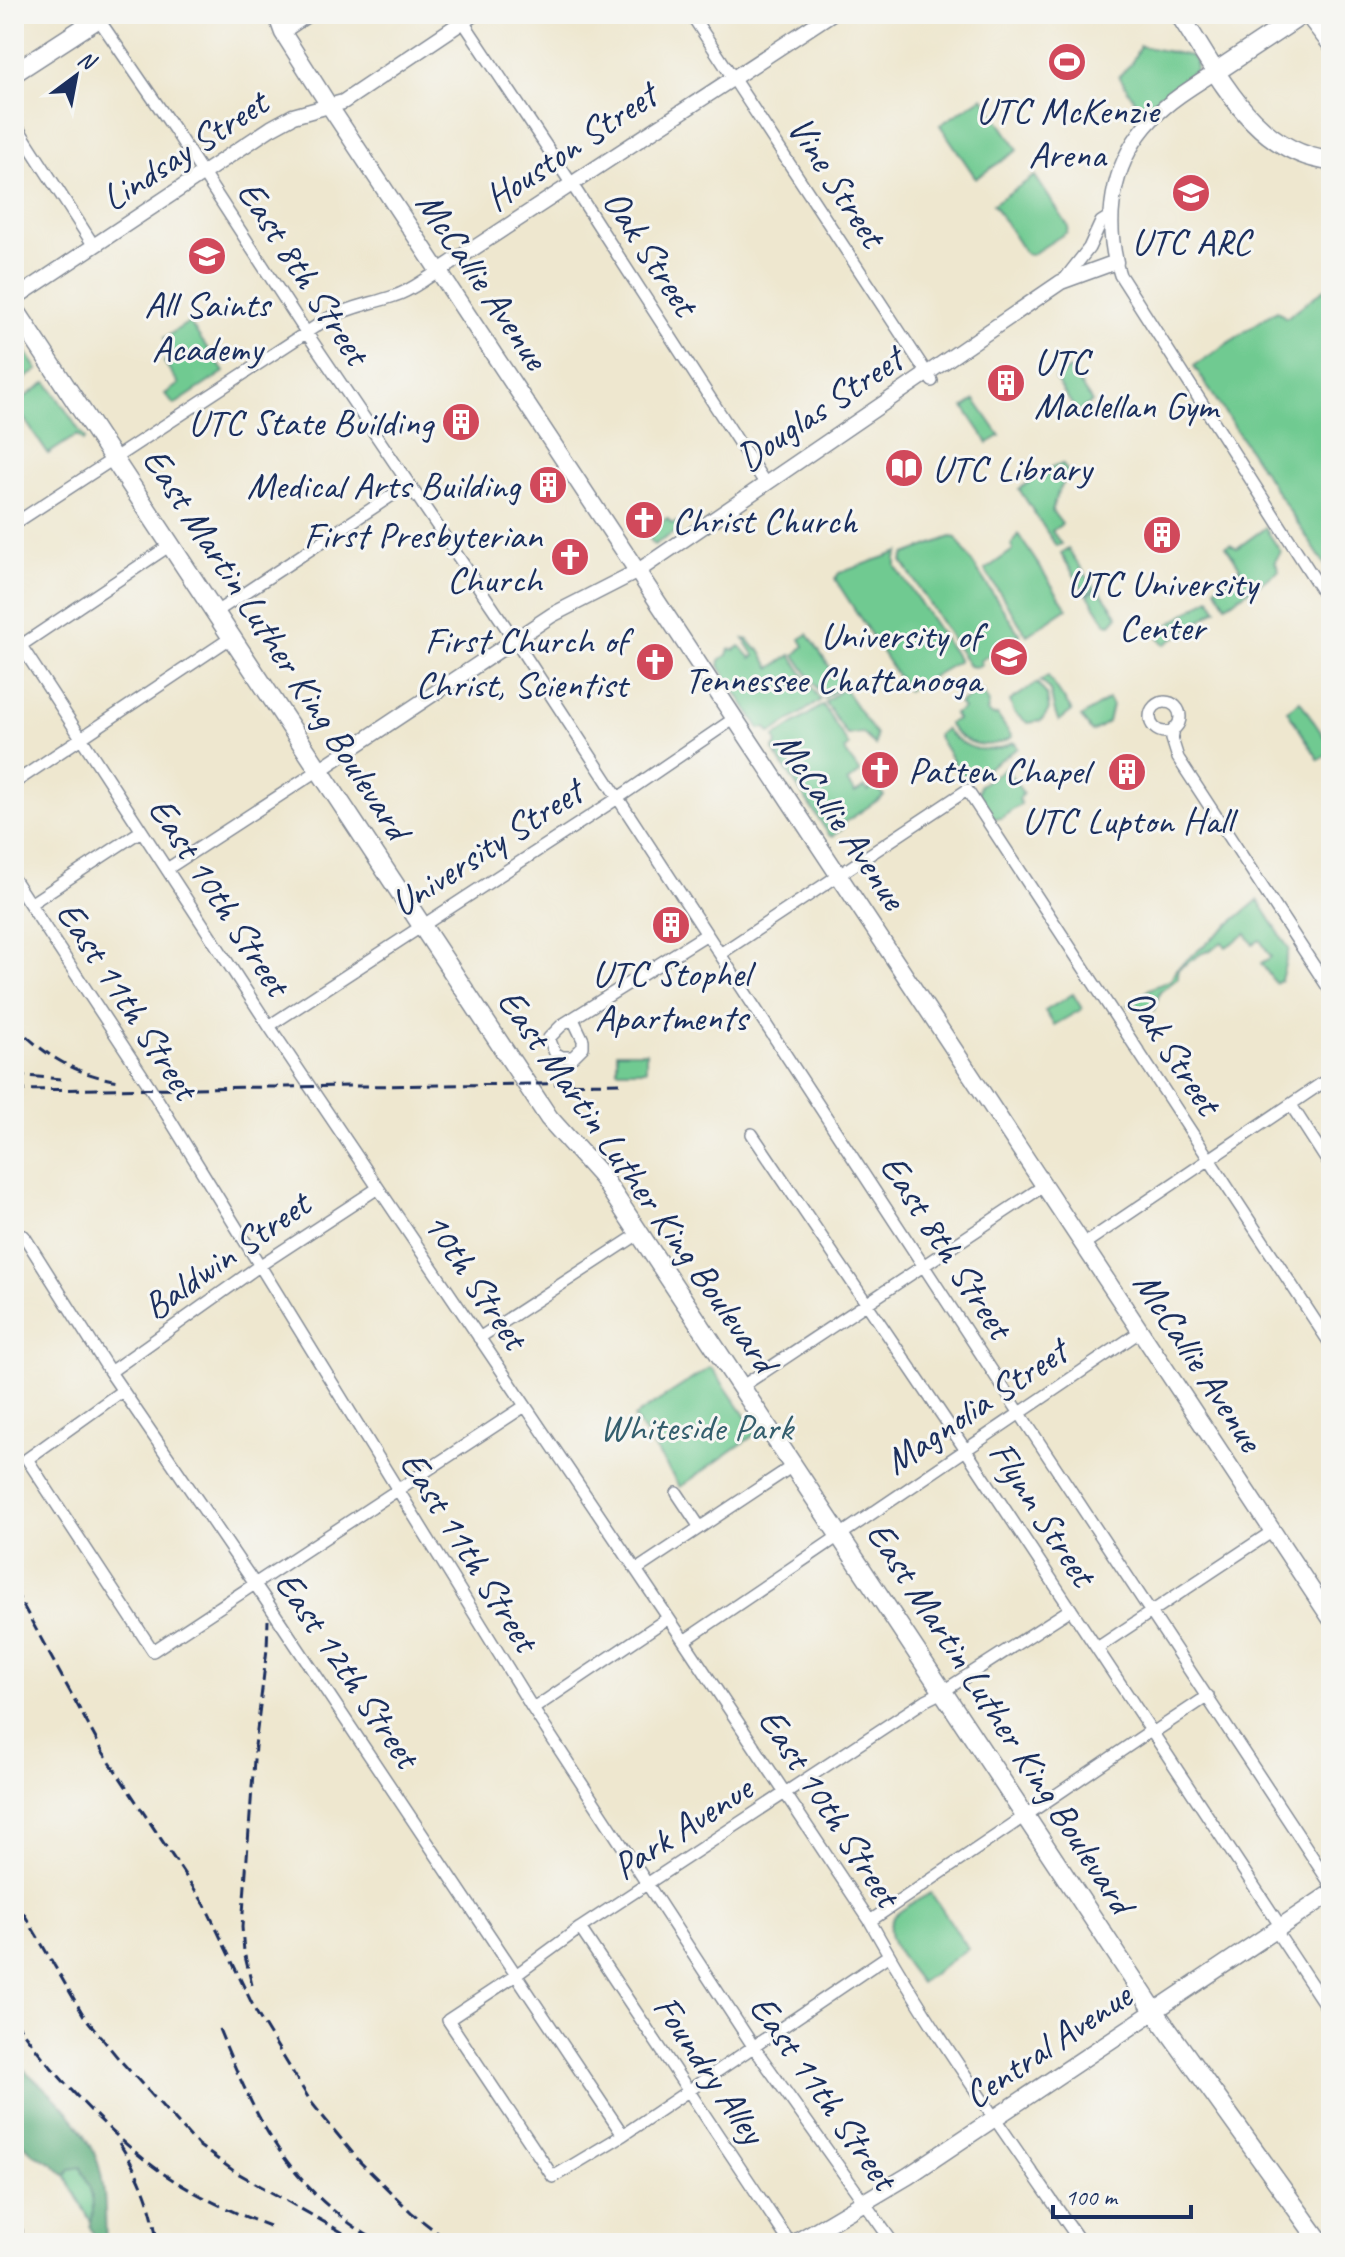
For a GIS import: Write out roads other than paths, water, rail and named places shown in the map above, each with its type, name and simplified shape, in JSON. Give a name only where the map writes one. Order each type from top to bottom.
[{"type":"main road","name":"McCallie Avenue","points":[[276,14],[283,33],[330,107],[1328,1610]]},
{"type":"main road","points":[[1179,14],[1240,108],[1269,138],[1299,155],[1331,161]]},
{"type":"main road","points":[[1217,71],[1305,14],[1331,45]]},
{"type":"main road","points":[[14,73],[99,15]]},
{"type":"main road","name":"East Martin Luther King Boulevard","points":[[14,308],[549,1118],[602,1177],[1155,2012],[1321,2243]]},
{"type":"main road","name":"Central Avenue","points":[[792,2243],[996,2118],[1331,1893]]},
{"type":"street","points":[[283,33],[311,14]]},
{"type":"street","name":"Vine Street","points":[[691,14],[930,378]]},
{"type":"street","name":"Houston Street","points":[[14,524],[340,311],[394,296],[418,285],[831,14]]},
{"type":"street","name":"East 8th Street","points":[[99,15],[306,332],[514,639],[1331,1885]]},
{"type":"street","name":"Lindsay Street","points":[[14,299],[282,121],[343,102],[465,16]]},
{"type":"street","name":"Oak Street","points":[[465,16],[765,483]]},
{"type":"street","points":[[1217,71],[1153,118],[1135,142],[1115,185],[1109,217],[1110,238],[1120,275],[1190,389],[1331,605]]},
{"type":"street","points":[[14,122],[94,246]]},
{"type":"street","name":"Douglas Street","points":[[167,869],[514,639],[552,615],[638,571],[765,483],[930,378],[1061,282],[1086,253],[1101,222],[1109,217]]},
{"type":"street","name":"Douglas Street","points":[[1061,282],[1116,262]]},
{"type":"street","points":[[216,612],[409,484]]},
{"type":"street","points":[[16,644],[172,544]]},
{"type":"street","points":[[14,783],[232,637]]},
{"type":"street","name":"East 10th Street","points":[[16,644],[378,1188]]},
{"type":"street","points":[[1178,758],[1172,739],[1180,718],[1178,709],[1164,702],[1154,705],[1150,720],[1165,746],[1178,758],[1331,992]]},
{"type":"street","name":"University Street","points":[[269,1026],[735,718]]},
{"type":"street","points":[[1153,725],[1164,732],[1174,728]]},
{"type":"street","name":"Oak Street","points":[[839,874],[967,790],[1331,1345]]},
{"type":"street","points":[[30,904],[141,831]]},
{"type":"street","points":[[720,954],[839,874]]},
{"type":"street","name":"East 11th Street","points":[[14,880],[148,1084],[533,1709],[753,2046],[893,2243]]},
{"type":"street","points":[[573,1019],[707,934]]},
{"type":"street","points":[[1084,1244],[1331,1077]]},
{"type":"street","points":[[1291,1105],[1331,1167]]},
{"type":"street","name":"Flynn Street","points":[[752,1134],[1097,1648],[1331,2014]]},
{"type":"street","points":[[741,1387],[1045,1185]]},
{"type":"street","name":"Baldwin Street","points":[[110,1372],[259,1266],[378,1188]]},
{"type":"street","name":"10th Street","points":[[378,1188],[525,1406]]},
{"type":"street","points":[[479,1338],[640,1233]]},
{"type":"street","name":"East 12th Street","points":[[24,1236],[122,1391],[255,1584],[623,2135]]},
{"type":"street","name":"Magnolia Street","points":[[684,1641],[1141,1331]]},
{"type":"street","points":[[122,1391],[27,1459],[153,1651],[525,1406]]},
{"type":"street","name":"East 10th Street","points":[[525,1406],[786,1794],[996,2118],[1081,2243]]},
{"type":"street","points":[[636,1570],[794,1465]]},
{"type":"street","points":[[677,1493],[699,1526]]},
{"type":"street","points":[[1097,1648],[1273,1531]]},
{"type":"street","name":"Park Avenue","points":[[623,2135],[553,2177],[448,2020],[580,1928],[926,1700],[1071,1609]]},
{"type":"street","points":[[533,1709],[668,1618]]},
{"type":"street","points":[[870,1921],[1208,1696]]},
{"type":"street","name":"Foundry Alley","points":[[580,1928],[792,2243]]},
{"type":"street","points":[[623,2135],[889,1955]]},
{"type":"railway","points":[[14,1023],[36,1045],[62,1062],[90,1074],[121,1081]]},
{"type":"railway","points":[[14,1075],[61,1079]]},
{"type":"railway","points":[[14,1090],[620,1083]]},
{"type":"railway","points":[[14,1589],[103,1752],[205,1905],[256,2012],[311,2102],[360,2162],[412,2213],[451,2243]]},
{"type":"railway","points":[[252,1985],[242,1927],[268,1620]]},
{"type":"railway","points":[[14,1897],[84,2016],[198,2145],[234,2171],[361,2243]]},
{"type":"railway","points":[[14,2019],[83,2102],[144,2159],[202,2196],[269,2226]]},
{"type":"railway","points":[[219,2029],[263,2124],[299,2177],[322,2200],[380,2243]]},
{"type":"railway","points":[[119,2143],[144,2191],[157,2243]]},
{"type":"place","name":"UTC McKenzie Arena","points":[[1067,62]]},
{"type":"place","name":"UTC ARC","points":[[1191,193]]},
{"type":"place","name":"All Saints Academy","points":[[207,256]]},
{"type":"place","name":"UTC Maclellan Gym","points":[[1006,383]]},
{"type":"place","name":"UTC State Building","points":[[461,422]]},
{"type":"place","name":"UTC Library","points":[[904,468]]},
{"type":"place","name":"Medical Arts Building","points":[[548,485]]},
{"type":"place","name":"Christ Church","points":[[644,520]]},
{"type":"place","name":"UTC University Center","points":[[1162,535]]},
{"type":"place","name":"First Presbyterian Church","points":[[570,557]]},
{"type":"place","name":"University of Tennessee Chattanooga","points":[[1009,657]]},
{"type":"place","name":"First Church of Christ, Scientist","points":[[655,662]]},
{"type":"place","name":"Patten Chapel","points":[[880,770]]},
{"type":"place","name":"UTC Lupton Hall","points":[[1127,772]]},
{"type":"place","name":"UTC Stophel Apartments","points":[[671,925]]},
{"type":"park label","name":"Whiteside Park","points":[[696,1427]]}]
